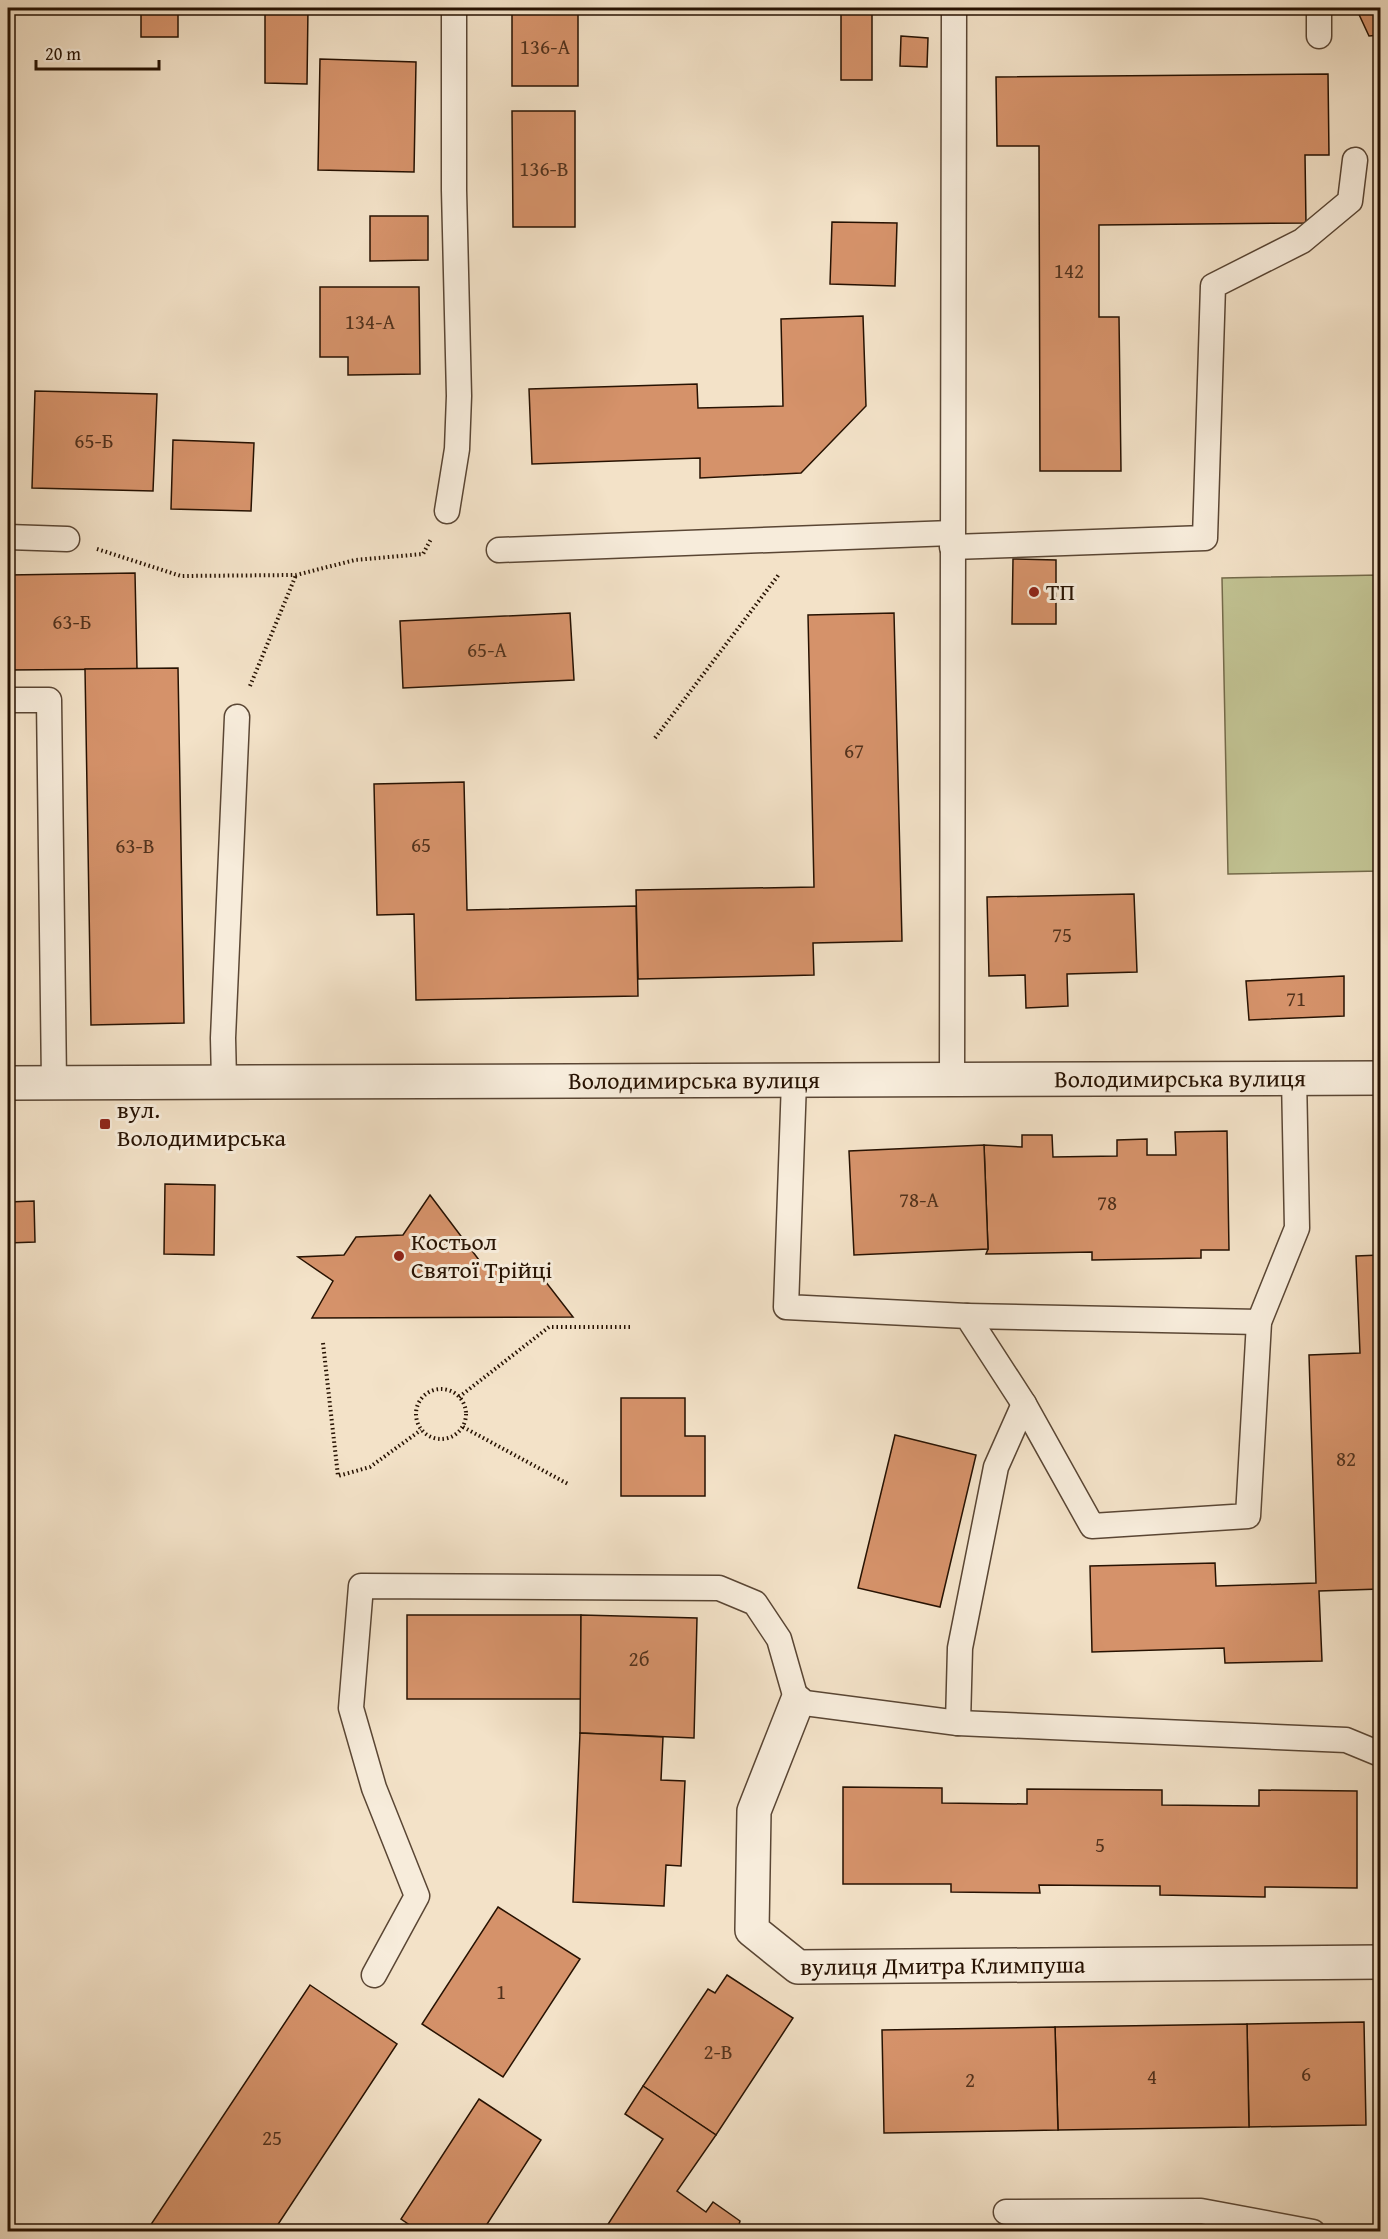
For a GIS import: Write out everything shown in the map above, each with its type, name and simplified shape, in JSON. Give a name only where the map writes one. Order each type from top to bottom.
[{"type":"street","name":"Володимирська вулиця","points":[[8,1083],[1380,1078]]},
{"type":"street","name":"вулиця Дмитра Климпуша","points":[[797,1702],[754,1810],[752,1930],[798,1967],[1380,1962]]},
{"type":"lane","points":[[447,511],[457,449],[459,396],[454,190],[454,8]]},
{"type":"lane","points":[[952,1079],[954,8]]},
{"type":"lane","points":[[1319,8],[1319,36]]},
{"type":"lane","points":[[499,550],[806,539],[1205,538],[1213,286],[1302,242],[1350,201],[1355,160]]},
{"type":"lane","points":[[8,537],[67,538]]},
{"type":"lane","points":[[8,700],[49,700],[54,1082]]},
{"type":"lane","points":[[224,1081],[223,1038],[237,717]]},
{"type":"lane","points":[[967,1316],[1024,1404],[1092,1526],[1248,1516],[1259,1322],[1297,1228],[1294,1077]]},
{"type":"lane","points":[[794,1081],[786,1307],[967,1316],[1259,1322]]},
{"type":"lane","points":[[958,1723],[960,1648],[991,1490],[996,1467],[1024,1404]]},
{"type":"lane","points":[[374,1975],[417,1896],[374,1788],[351,1708],[361,1586],[719,1588],[755,1602],[779,1639],[797,1702],[958,1723],[1346,1740],[1380,1754]]},
{"type":"lane","points":[[1006,2212],[1201,2211],[1313,2232]]},
{"type":"path","points":[[67,538],[182,576],[296,575],[356,560],[423,554],[447,511]]},
{"type":"path","points":[[655,738],[806,539]]},
{"type":"path","points":[[237,717],[296,575]]},
{"type":"path","points":[[459,1397],[549,1327],[630,1327]]},
{"type":"path","points":[[323,1343],[338,1476],[370,1467],[421,1430]]},
{"type":"path","points":[[438,1389],[446,1389],[459,1397],[466,1410],[463,1427],[452,1437],[439,1440],[430,1438],[418,1426],[415,1414],[417,1404],[422,1396],[438,1389]]},
{"type":"path","points":[[463,1427],[568,1484]]},
{"type":"green space","points":[[1380,575],[1380,871],[1228,874],[1222,578]]},
{"type":"building","points":[[141,8],[178,8],[178,37],[141,37]]},
{"type":"building","points":[[265,8],[308,8],[307,84],[265,83]]},
{"type":"building","points":[[512,8],[578,8],[578,86],[512,86]]},
{"type":"building","points":[[674,8],[734,8],[734,14],[674,13]]},
{"type":"building","points":[[1356,8],[1380,8],[1380,35],[1369,36]]},
{"type":"building","points":[[841,11],[872,11],[872,80],[841,80]]},
{"type":"building","points":[[901,36],[928,38],[927,67],[900,66]]},
{"type":"building","points":[[320,59],[416,62],[414,172],[318,170]]},
{"type":"building","points":[[1328,74],[1329,155],[1305,155],[1306,223],[1099,225],[1099,317],[1119,317],[1121,471],[1040,471],[1039,146],[997,146],[996,77]]},
{"type":"building","points":[[512,111],[575,111],[575,227],[513,227]]},
{"type":"building","points":[[370,216],[428,216],[428,260],[370,261]]},
{"type":"building","points":[[832,222],[897,223],[895,286],[830,284]]},
{"type":"building","points":[[320,287],[419,287],[420,374],[348,375],[348,357],[320,357]]},
{"type":"building","points":[[863,316],[866,406],[801,473],[700,478],[700,458],[532,464],[529,389],[697,384],[698,408],[783,406],[781,319]]},
{"type":"building","points":[[35,391],[157,394],[153,491],[32,488]]},
{"type":"building","points":[[173,440],[254,443],[251,511],[171,509]]},
{"type":"building","name":"ТП","points":[[1013,559],[1056,560],[1056,624],[1012,624]]},
{"type":"building","points":[[135,573],[137,669],[8,670],[8,575]]},
{"type":"building","points":[[570,613],[574,680],[403,688],[400,621]]},
{"type":"building","points":[[894,613],[902,941],[813,943],[814,975],[638,979],[636,890],[814,887],[808,615]]},
{"type":"building","points":[[178,668],[184,1023],[91,1025],[85,669]]},
{"type":"building","points":[[464,782],[467,910],[636,906],[638,996],[416,1000],[414,914],[377,915],[374,784]]},
{"type":"building","points":[[1134,894],[1137,972],[1067,974],[1068,1006],[1026,1008],[1025,975],[989,976],[987,897]]},
{"type":"building","points":[[1344,976],[1344,1016],[1249,1020],[1246,981]]},
{"type":"building","points":[[1227,1131],[1229,1250],[1201,1250],[1201,1258],[1092,1260],[1092,1252],[986,1254],[988,1249],[984,1145],[1022,1147],[1022,1135],[1052,1135],[1053,1157],[1117,1156],[1117,1140],[1147,1139],[1147,1155],[1176,1155],[1175,1132]]},
{"type":"building","points":[[984,1145],[988,1249],[854,1255],[849,1151]]},
{"type":"building","points":[[165,1184],[215,1185],[214,1255],[164,1254]]},
{"type":"building","name":"Костьол Святої Трійці","points":[[430,1195],[485,1268],[535,1268],[573,1317],[312,1318],[333,1281],[298,1257],[344,1255],[356,1237],[403,1235]]},
{"type":"building","points":[[34,1201],[35,1242],[8,1243],[8,1202]]},
{"type":"building","points":[[1380,1255],[1380,1589],[1319,1591],[1322,1661],[1225,1663],[1224,1648],[1092,1652],[1090,1566],[1215,1563],[1216,1586],[1316,1583],[1309,1355],[1360,1353],[1356,1256]]},
{"type":"building","points":[[621,1398],[685,1398],[685,1436],[705,1436],[705,1496],[621,1496]]},
{"type":"building","points":[[895,1435],[976,1455],[940,1607],[858,1588]]},
{"type":"building","points":[[407,1615],[581,1615],[582,1699],[407,1699]]},
{"type":"building","points":[[581,1615],[697,1618],[694,1738],[580,1733]]},
{"type":"building","points":[[580,1733],[663,1737],[661,1780],[685,1781],[681,1866],[666,1865],[664,1906],[573,1902]]},
{"type":"building","points":[[843,1787],[942,1788],[942,1803],[1027,1804],[1027,1789],[1162,1790],[1162,1805],[1259,1806],[1259,1790],[1357,1791],[1357,1888],[1265,1887],[1265,1897],[1160,1895],[1160,1886],[1039,1885],[1040,1893],[951,1892],[951,1884],[843,1884]]},
{"type":"building","points":[[498,1907],[580,1959],[503,2077],[422,2024]]},
{"type":"building","points":[[727,1975],[793,2018],[716,2135],[643,2086],[708,1989],[715,1993]]},
{"type":"building","points":[[310,1985],[397,2044],[273,2232],[146,2232]]},
{"type":"building","points":[[1364,2022],[1366,2125],[1249,2127],[1247,2024]]},
{"type":"building","points":[[1247,2024],[1249,2127],[1058,2130],[1055,2027]]},
{"type":"building","points":[[1055,2027],[1058,2130],[884,2133],[882,2030]]},
{"type":"building","points":[[643,2086],[716,2135],[677,2191],[706,2212],[713,2202],[740,2221],[737,2232],[603,2232],[663,2139],[625,2114]]},
{"type":"building","points":[[479,2099],[541,2140],[482,2232],[420,2232],[401,2219]]},
{"type":"place","name":"ТП","points":[[1034,592]]},
{"type":"place","name":"вул. Володимирська","points":[[105,1124]]},
{"type":"place","name":"Костьол Святої Трійці","points":[[399,1256]]}]
